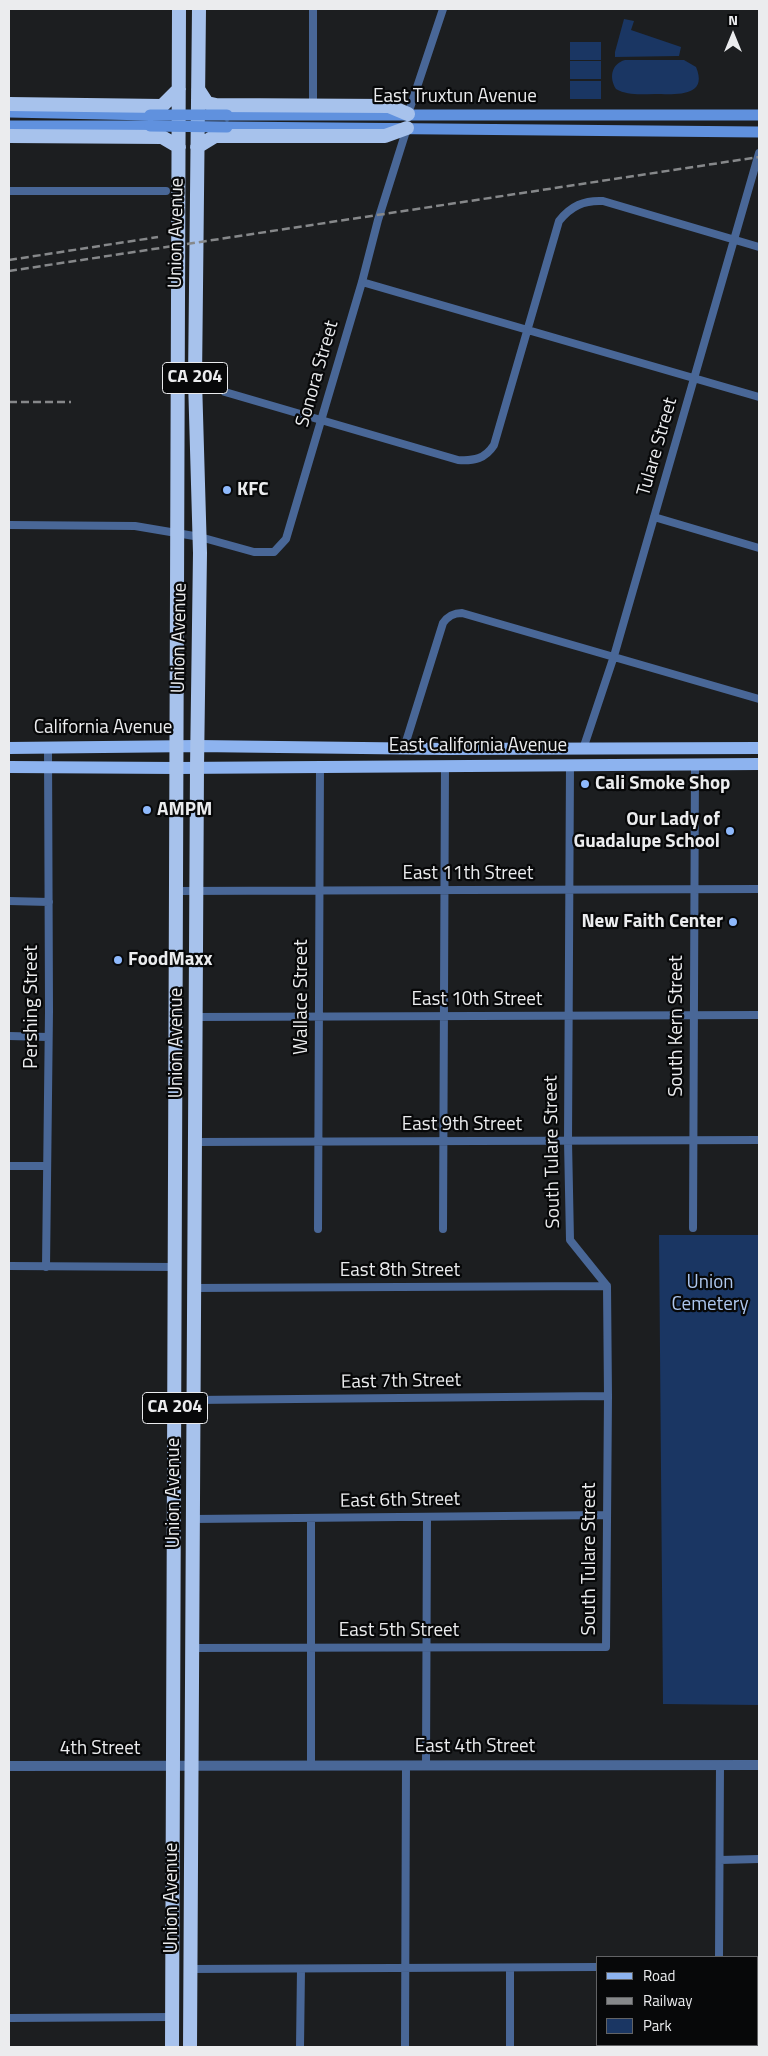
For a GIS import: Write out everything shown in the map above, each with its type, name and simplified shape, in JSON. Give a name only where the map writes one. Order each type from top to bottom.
[{"type":"highway","name":"Union Avenue","points":[[172,2047],[179,9]]},
{"type":"highway","name":"Union Avenue","points":[[190,2047],[196,768],[200,536],[195,380],[198,9]]},
{"type":"highway","points":[[162,137],[162,106],[179,89]]},
{"type":"highway","points":[[197,147],[215,136],[385,136],[408,121],[389,106],[216,105],[206,103],[198,89]]},
{"type":"highway","points":[[9,104],[162,106]]},
{"type":"highway","points":[[215,136],[216,105]]},
{"type":"highway","points":[[9,136],[162,137],[179,147]]},
{"type":"highway","points":[[175,1267],[184,1278],[185,1334],[193,1349]]},
{"type":"main road","points":[[9,112],[150,121]]},
{"type":"main road","name":"East Truxtun Avenue","points":[[150,121],[414,121],[444,120],[470,115],[759,115]]},
{"type":"main road","points":[[590,115],[590,130]]},
{"type":"main road","points":[[9,126],[150,121]]},
{"type":"main road","name":"East Truxtun Avenue","points":[[227,121],[353,127],[408,121],[590,130],[759,132]]},
{"type":"main road","name":"California Avenue","points":[[9,748],[197,746]]},
{"type":"main road","name":"East California Avenue","points":[[197,746],[502,749],[754,748]]},
{"type":"main road","points":[[350,765],[361,758],[401,756],[404,748]]},
{"type":"main road","points":[[695,764],[699,758],[706,756],[754,748]]},
{"type":"main road","points":[[445,765],[446,760],[450,758],[502,749]]},
{"type":"main road","points":[[523,765],[576,756],[583,749]]},
{"type":"main road","name":"East California Avenue","points":[[196,768],[350,765],[759,764]]},
{"type":"main road","name":"California Avenue","points":[[9,767],[196,768]]},
{"type":"street","points":[[313,9],[313,106]]},
{"type":"street","name":"Sonora Street","points":[[9,525],[135,526],[200,536],[254,552],[274,552],[286,539],[362,282],[378,220],[443,9]]},
{"type":"street","name":"Tulare Street","points":[[583,749],[614,656],[759,153]]},
{"type":"street","points":[[9,191],[166,191]]},
{"type":"street","points":[[226,392],[458,460],[477,460],[484,456],[494,445],[558,221],[566,213],[584,202],[603,201],[759,247]]},
{"type":"street","points":[[362,282],[759,398]]},
{"type":"street","points":[[654,517],[759,548]]},
{"type":"street","points":[[404,748],[440,631],[447,617],[455,613],[462,613],[759,699]]},
{"type":"street","name":"Pershing Street","points":[[46,1267],[49,902],[48,748]]},
{"type":"street","name":"South Kern Street","points":[[693,1228],[695,764]]},
{"type":"street","points":[[443,1229],[445,765]]},
{"type":"street","name":"South Tulare Street","points":[[570,765],[568,1016],[570,1240],[607,1286],[606,1647]]},
{"type":"street","name":"Wallace Street","points":[[318,1229],[320,766]]},
{"type":"street","name":"East 11th Street","points":[[176,892],[759,889]]},
{"type":"street","points":[[9,901],[49,902]]},
{"type":"street","name":"East 10th Street","points":[[195,1017],[759,1015]]},
{"type":"street","points":[[9,1036],[48,1036]]},
{"type":"street","name":"East 9th Street","points":[[195,1142],[759,1140]]},
{"type":"street","points":[[9,1166],[46,1166]]},
{"type":"street","points":[[9,1266],[175,1267]]},
{"type":"street","name":"East 8th Street","points":[[193,1288],[607,1286]]},
{"type":"street","name":"East 7th Street","points":[[193,1400],[608,1396]]},
{"type":"street","name":"East 6th Street","points":[[193,1519],[607,1515]]},
{"type":"street","points":[[426,1765],[427,1517]]},
{"type":"street","points":[[310,1764],[311,1518]]},
{"type":"street","name":"East 5th Street","points":[[192,1648],[606,1647]]},
{"type":"street","name":"East 4th Street","points":[[191,1767],[204,1765],[310,1764],[759,1765]]},
{"type":"street","points":[[405,2047],[406,1765]]},
{"type":"street","points":[[719,1956],[720,1765]]},
{"type":"street","name":"4th Street","points":[[9,1766],[191,1767]]},
{"type":"street","points":[[720,1860],[759,1859]]},
{"type":"street","points":[[190,1969],[596,1967]]},
{"type":"street","points":[[510,1968],[510,2047]]},
{"type":"street","points":[[300,2047],[301,1969]]},
{"type":"street","points":[[9,2018],[172,2017]]},
{"type":"green space","points":[[624,19],[634,21],[631,30],[681,47],[679,56],[615,57]]},
{"type":"green space","points":[[570,42],[601,42],[601,60],[570,60]]},
{"type":"green space","points":[[625,60],[684,60],[696,67],[699,77],[698,84],[694,89],[680,94],[625,93],[616,89],[612,76],[614,68]]},
{"type":"green space","points":[[570,61],[601,61],[601,79],[570,79]]},
{"type":"green space","points":[[570,81],[601,81],[601,99],[570,99]]},
{"type":"green space","name":"Union Cemetery","points":[[659,1235],[759,1235],[759,1705],[663,1704]]},
{"type":"railway","points":[[9,271],[759,157]]},
{"type":"railway","points":[[9,260],[158,237]]},
{"type":"railway","points":[[9,402],[71,402]]},
{"type":"place","name":"KFC","points":[[227,490]]},
{"type":"place","name":"Cali Smoke Shop","points":[[585,784]]},
{"type":"place","name":"AMPM","points":[[147,810]]},
{"type":"place","name":"Our Lady of Guadalupe School","points":[[730,831]]},
{"type":"place","name":"New Faith Center","points":[[733,922]]},
{"type":"place","name":"FoodMaxx","points":[[118,960]]}]
